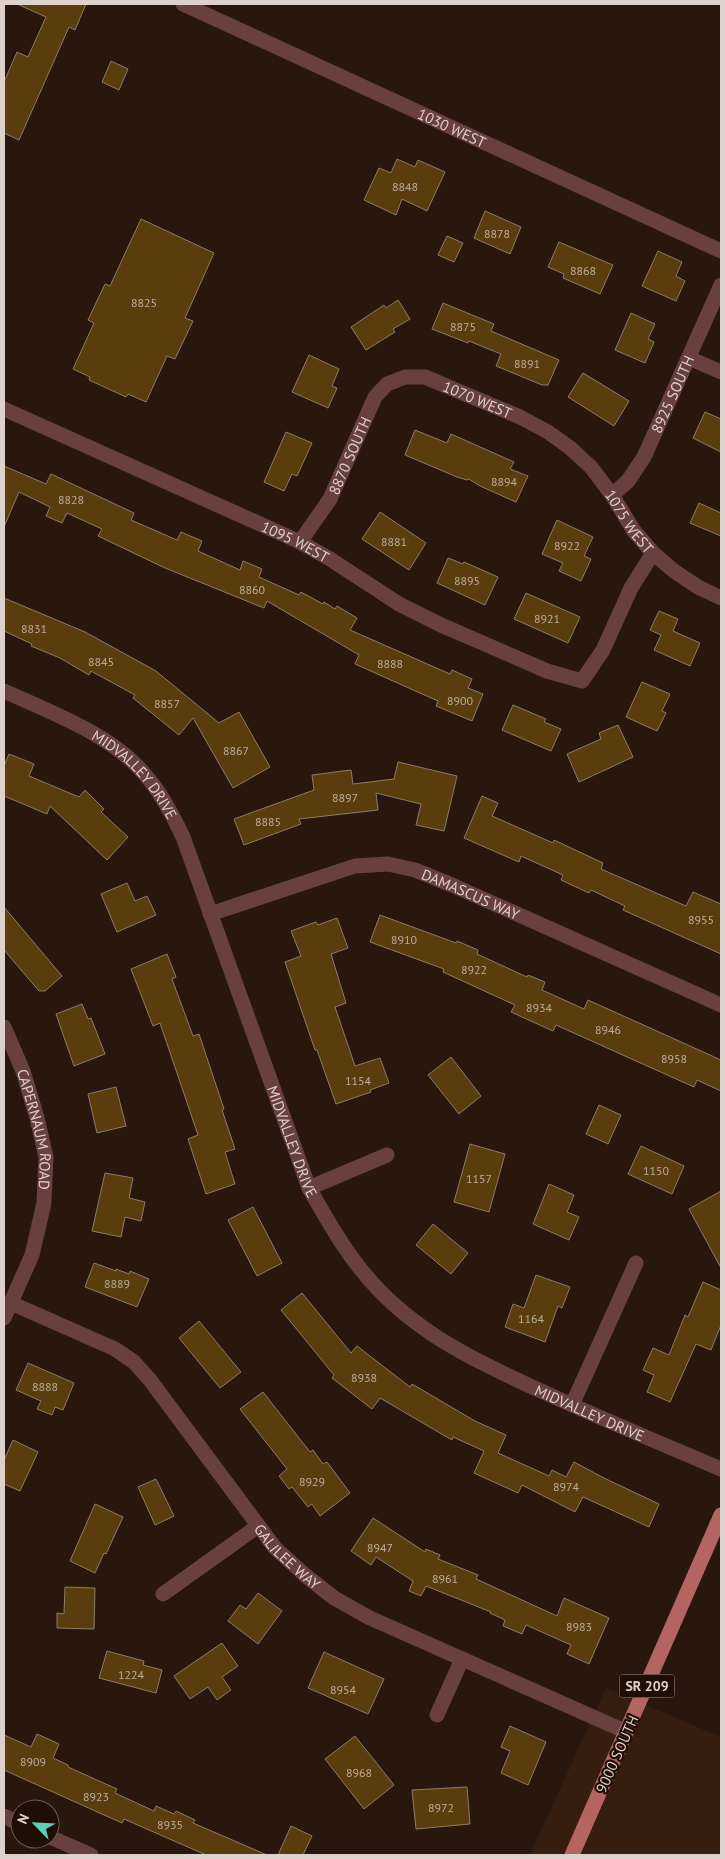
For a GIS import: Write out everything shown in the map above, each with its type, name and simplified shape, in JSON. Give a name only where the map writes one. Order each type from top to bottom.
[{"type":"main road","name":"9000 SOUTH","points":[[572,1855],[721,1515]]},
{"type":"street","name":"1030 WEST","points":[[183,4],[721,251]]},
{"type":"street","name":"8925 SOUTH","points":[[612,495],[628,481],[644,457],[721,285]]},
{"type":"street","points":[[689,358],[721,372]]},
{"type":"street","name":"1070 WEST","points":[[405,377],[425,376],[520,417],[548,432]]},
{"type":"street","name":"8870 SOUTH","points":[[300,542],[330,499],[375,397],[387,384],[405,377]]},
{"type":"street","name":"1095 WEST","points":[[4,408],[300,542],[330,559],[399,604],[441,625],[547,671],[582,681],[603,650],[631,588],[653,553]]},
{"type":"street","name":"1075 WEST","points":[[548,432],[569,447],[591,468],[612,495],[634,531],[653,553],[674,571],[698,587],[721,598]]},
{"type":"street","name":"MIDVALLEY DRIVE","points":[[4,691],[103,738],[139,768],[165,801],[183,837],[309,1188],[338,1240],[377,1288],[415,1322],[454,1349],[494,1370],[721,1469]]},
{"type":"street","name":"DAMASCUS WAY","points":[[210,914],[355,866],[388,864],[415,870],[452,885],[721,1004]]},
{"type":"street","name":"CAPERNAUM ROAD","points":[[4,1027],[23,1071],[46,1157],[44,1203],[32,1255],[4,1318]]},
{"type":"street","points":[[309,1188],[387,1155]]},
{"type":"street","points":[[572,1405],[636,1262]]},
{"type":"street","name":"GALILEE WAY","points":[[11,1303],[115,1349],[134,1362],[150,1380],[275,1548],[304,1575],[334,1598],[370,1618],[627,1732]]},
{"type":"street","points":[[163,1594],[258,1526]]},
{"type":"street","points":[[437,1716],[462,1660]]},
{"type":"street","points":[[60,1841],[91,1855]]},
{"type":"shaded area","points":[[606,1688],[721,1737],[721,1855],[530,1855]]},
{"type":"building","points":[[17,4],[86,4],[75,30],[69,27],[19,140],[4,133],[4,82],[17,52],[28,57],[46,17]]},
{"type":"building","points":[[111,61],[128,69],[119,90],[102,82]]},
{"type":"building","points":[[397,159],[415,167],[418,160],[445,172],[427,211],[402,199],[396,215],[364,200],[379,168],[391,173]]},
{"type":"building","points":[[485,211],[521,227],[510,254],[474,238]]},
{"type":"building","points":[[141,219],[214,253],[185,318],[193,321],[175,359],[167,356],[146,402],[128,394],[126,397],[89,380],[90,377],[73,369],[94,323],[88,320],[105,284],[110,286]]},
{"type":"building","points":[[447,236],[463,243],[454,262],[438,255]]},
{"type":"building","points":[[559,242],[613,265],[600,294],[563,278],[564,274],[548,267]]},
{"type":"building","points":[[658,251],[682,262],[676,276],[685,281],[676,301],[642,286]]},
{"type":"building","points":[[398,300],[410,319],[393,329],[395,332],[366,350],[351,327],[384,305],[386,308]]},
{"type":"building","points":[[443,303],[494,324],[491,331],[559,360],[548,385],[542,385],[496,366],[501,354],[432,329]]},
{"type":"building","points":[[631,313],[655,324],[648,339],[654,342],[645,363],[615,350]]},
{"type":"building","points":[[309,355],[339,369],[332,386],[337,388],[328,408],[292,392]]},
{"type":"building","points":[[583,373],[629,401],[614,426],[568,397]]},
{"type":"building","points":[[705,412],[721,419],[721,452],[693,438]]},
{"type":"building","points":[[415,430],[447,443],[451,434],[514,462],[510,469],[528,476],[516,502],[469,479],[457,477],[405,455]]},
{"type":"building","points":[[286,432],[312,443],[297,476],[292,474],[284,491],[264,482]]},
{"type":"building","points":[[4,466],[46,484],[51,474],[134,513],[131,520],[177,540],[181,532],[202,541],[198,551],[240,570],[243,561],[262,569],[259,577],[299,595],[301,592],[335,609],[337,606],[357,618],[350,630],[450,674],[452,670],[472,679],[468,688],[483,694],[472,721],[436,706],[438,701],[355,664],[359,655],[267,601],[264,608],[165,568],[98,536],[102,529],[67,513],[62,523],[46,516],[50,507],[19,492],[4,527]]},
{"type":"building","points":[[699,503],[721,513],[721,536],[690,523]]},
{"type":"building","points":[[380,512],[426,543],[409,570],[362,539]]},
{"type":"building","points":[[557,520],[593,537],[584,556],[591,559],[581,581],[559,571],[563,563],[542,554]]},
{"type":"building","points":[[448,558],[463,564],[464,562],[498,577],[485,605],[437,583]]},
{"type":"building","points":[[526,593],[580,617],[568,643],[514,619]]},
{"type":"building","points":[[4,598],[85,632],[156,671],[219,723],[239,712],[270,767],[233,788],[193,718],[179,735],[133,698],[135,695],[91,671],[89,675],[60,658],[31,646],[32,644],[4,631]]},
{"type":"building","points":[[659,611],[678,619],[673,631],[700,643],[690,666],[654,650],[661,635],[650,630]]},
{"type":"building","points":[[642,682],[670,694],[662,711],[666,713],[657,731],[626,717]]},
{"type":"building","points":[[513,705],[546,719],[544,722],[561,729],[551,751],[502,730]]},
{"type":"building","points":[[618,725],[633,757],[579,782],[567,754],[601,739],[599,733]]},
{"type":"building","points":[[9,754],[34,764],[29,776],[79,797],[85,790],[104,809],[101,812],[128,837],[107,860],[50,806],[47,814],[4,796],[4,766]]},
{"type":"building","points":[[398,762],[457,776],[444,831],[416,825],[421,804],[376,793],[378,810],[299,819],[301,824],[244,845],[234,819],[314,790],[312,775],[351,770],[353,784],[394,779]]},
{"type":"building","points":[[482,796],[498,803],[492,816],[553,843],[554,840],[603,863],[601,869],[686,906],[693,892],[721,904],[721,954],[623,910],[625,906],[591,890],[589,893],[561,880],[563,875],[521,856],[519,862],[464,838]]},
{"type":"building","points":[[127,883],[135,901],[147,896],[156,915],[117,932],[101,894]]},
{"type":"building","points":[[4,907],[62,976],[45,991],[39,991],[4,950]]},
{"type":"building","points":[[380,915],[478,950],[477,954],[527,977],[528,975],[545,982],[542,990],[584,1009],[588,1000],[721,1060],[721,1091],[697,1080],[694,1087],[556,1025],[553,1031],[511,1012],[515,1005],[443,972],[444,969],[370,942]]},
{"type":"building","points":[[337,918],[348,948],[331,954],[346,1003],[335,1007],[355,1066],[380,1058],[389,1083],[370,1090],[371,1092],[336,1104],[317,1050],[315,1050],[285,962],[301,956],[291,931],[316,922],[318,925]]},
{"type":"building","points":[[167,954],[176,977],[172,979],[193,1036],[199,1034],[235,1149],[225,1152],[235,1184],[206,1194],[188,1139],[198,1135],[160,1023],[153,1026],[131,969]]},
{"type":"building","points":[[82,1004],[88,1019],[91,1018],[105,1054],[74,1066],[56,1014]]},
{"type":"building","points":[[451,1057],[481,1096],[459,1114],[428,1075]]},
{"type":"building","points":[[116,1087],[126,1126],[97,1133],[88,1094]]},
{"type":"building","points":[[599,1105],[621,1115],[608,1144],[586,1134]]},
{"type":"building","points":[[470,1144],[505,1154],[489,1212],[454,1202]]},
{"type":"building","points":[[641,1146],[684,1166],[672,1194],[628,1174]]},
{"type":"building","points":[[105,1173],[133,1178],[129,1198],[145,1202],[141,1221],[125,1217],[121,1237],[92,1231]]},
{"type":"building","points":[[549,1184],[574,1195],[567,1212],[579,1217],[569,1240],[533,1224]]},
{"type":"building","points":[[721,1191],[721,1268],[689,1209]]},
{"type":"building","points":[[253,1207],[282,1263],[257,1276],[228,1220]]},
{"type":"building","points":[[433,1224],[468,1253],[451,1274],[416,1245]]},
{"type":"building","points":[[94,1263],[129,1274],[130,1271],[149,1279],[137,1307],[85,1287]]},
{"type":"building","points":[[536,1275],[570,1287],[562,1308],[558,1306],[545,1342],[505,1327],[513,1304],[524,1308]]},
{"type":"building","points":[[703,1282],[721,1290],[721,1325],[711,1350],[696,1344],[670,1402],[647,1392],[654,1375],[643,1370],[653,1348],[669,1355],[685,1315],[688,1317]]},
{"type":"building","points":[[302,1293],[351,1353],[357,1346],[410,1387],[412,1384],[475,1421],[506,1435],[498,1453],[549,1476],[552,1470],[566,1477],[574,1462],[659,1504],[649,1527],[583,1497],[575,1512],[522,1485],[518,1493],[474,1473],[484,1451],[453,1437],[452,1440],[380,1398],[372,1409],[332,1378],[334,1375],[281,1310]]},
{"type":"building","points":[[199,1321],[241,1372],[220,1388],[179,1338]]},
{"type":"building","points":[[28,1363],[74,1383],[63,1410],[55,1407],[52,1415],[37,1409],[41,1401],[16,1390]]},
{"type":"building","points":[[263,1392],[310,1452],[313,1450],[323,1464],[327,1462],[350,1493],[320,1516],[312,1504],[308,1507],[292,1487],[289,1489],[279,1476],[287,1469],[240,1409]]},
{"type":"building","points":[[13,1440],[38,1452],[20,1491],[4,1484],[4,1460]]},
{"type":"building","points":[[156,1479],[174,1516],[155,1525],[138,1487]]},
{"type":"building","points":[[95,1504],[123,1517],[95,1573],[70,1561]]},
{"type":"building","points":[[373,1518],[425,1552],[426,1549],[440,1555],[438,1559],[478,1575],[476,1579],[557,1616],[564,1598],[609,1618],[589,1664],[567,1654],[571,1645],[526,1625],[522,1634],[503,1626],[505,1620],[491,1612],[426,1586],[421,1596],[409,1591],[413,1581],[376,1557],[371,1565],[351,1551]]},
{"type":"building","points":[[65,1587],[95,1588],[94,1629],[57,1628],[57,1613],[64,1614]]},
{"type":"building","points":[[258,1593],[282,1611],[258,1644],[228,1621],[240,1605],[246,1609]]},
{"type":"building","points":[[222,1643],[238,1666],[222,1677],[231,1690],[217,1700],[208,1687],[190,1699],[174,1676]]},
{"type":"building","points":[[107,1651],[144,1661],[143,1665],[162,1670],[156,1693],[99,1678]]},
{"type":"building","points":[[324,1652],[384,1679],[368,1714],[308,1688]]},
{"type":"building","points":[[510,1726],[546,1742],[528,1785],[501,1773],[510,1751],[501,1747]]},
{"type":"building","points":[[37,1734],[59,1744],[53,1758],[68,1765],[68,1767],[117,1789],[115,1793],[154,1811],[156,1806],[174,1814],[176,1811],[195,1820],[193,1823],[267,1855],[206,1855],[124,1819],[122,1823],[4,1770],[4,1735],[31,1747]]},
{"type":"building","points":[[355,1736],[394,1785],[364,1809],[325,1759]]},
{"type":"building","points":[[467,1787],[470,1824],[416,1829],[412,1790]]},
{"type":"building","points":[[291,1826],[312,1836],[303,1855],[278,1855]]}]
